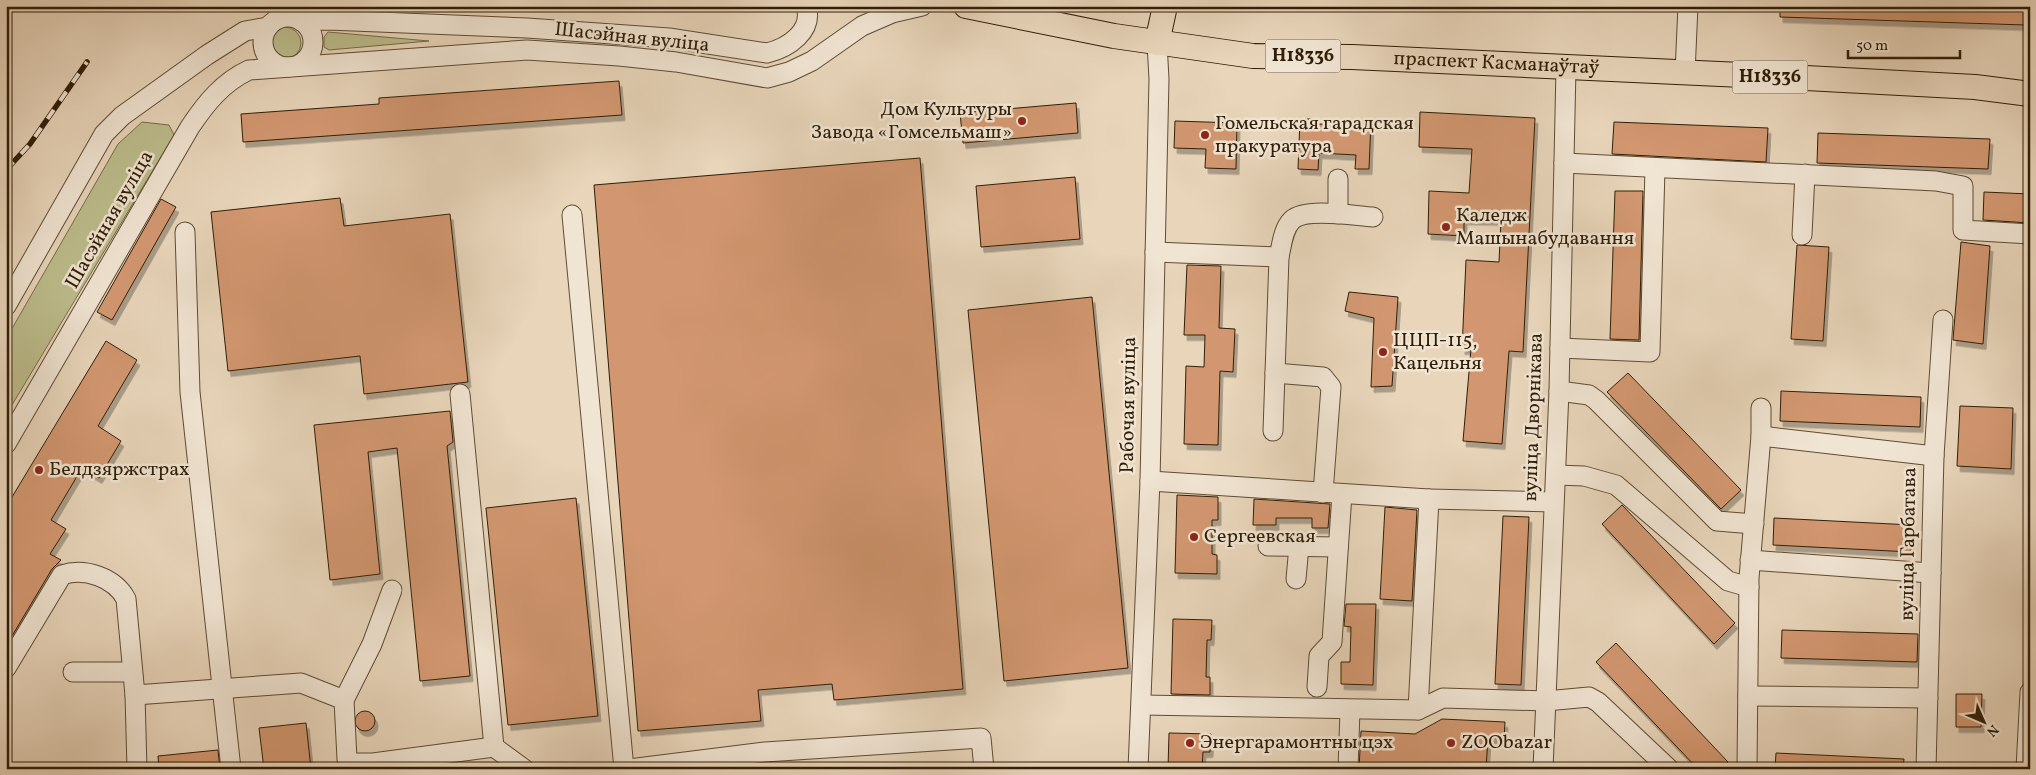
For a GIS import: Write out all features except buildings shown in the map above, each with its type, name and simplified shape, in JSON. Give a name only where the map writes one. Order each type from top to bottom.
[{"type":"main road","name":"праспект Касманаўтаў","points":[[966,6],[1026,19],[1157,42],[1253,56],[1352,57],[1685,72],[1975,87],[2030,94]]},
{"type":"main road","points":[[1157,42],[1165,6]]},
{"type":"street","name":"Шасэйная вуліца","points":[[6,306],[104,134],[122,116],[207,55],[245,31],[283,17],[527,28],[669,38],[767,53],[781,49],[798,36],[807,23],[806,6]]},
{"type":"street","name":"Шасэйная вуліца","points":[[6,444],[207,102],[234,77],[249,70],[527,50],[676,62],[767,78],[789,72],[812,61],[862,26],[892,13],[922,6]]},
{"type":"street","points":[[1685,72],[1688,6]]},
{"type":"street","name":"Шасэйная вуліца","points":[[283,17],[263,45],[265,52],[272,62],[290,67]]},
{"type":"street","points":[[283,17],[312,33],[312,50],[300,64],[290,67]]},
{"type":"street","name":"Рабочая вуліца","points":[[1138,769],[1150,481],[1159,79],[1157,42]]},
{"type":"street","name":"вуліца Дворнікава","points":[[1543,769],[1559,391],[1566,68]]},
{"type":"street","points":[[1564,163],[1936,181],[1963,186],[1963,230],[2030,234]]},
{"type":"street","points":[[1560,348],[1650,352],[1655,168]]},
{"type":"street","points":[[1802,235],[1805,174]]},
{"type":"street","points":[[1338,179],[1338,214]]},
{"type":"street","points":[[1273,431],[1279,257],[1284,235],[1292,220],[1304,214],[1373,217]]},
{"type":"street","points":[[572,215],[624,769]]},
{"type":"street","points":[[185,232],[190,392],[231,769]]},
{"type":"street","points":[[1155,252],[1279,257]]},
{"type":"street","name":"вуліца Гарбатава","points":[[1926,769],[1934,456],[1943,320]]},
{"type":"street","points":[[1275,373],[1323,377],[1331,387],[1323,493]]},
{"type":"street","points":[[1559,391],[1589,395],[1596,400],[1717,521],[1754,524]]},
{"type":"street","points":[[460,394],[494,747]]},
{"type":"street","points":[[1747,769],[1750,560],[1761,436],[1761,408]]},
{"type":"street","points":[[1761,436],[1934,456]]},
{"type":"street","points":[[1556,475],[1584,476],[1616,485],[1728,581],[1749,587]]},
{"type":"street","points":[[1150,481],[1429,499],[1553,502]]},
{"type":"street","points":[[1317,687],[1319,656],[1332,642],[1342,494]]},
{"type":"street","points":[[1418,710],[1429,499]]},
{"type":"street","points":[[1268,546],[1338,547]]},
{"type":"street","points":[[1296,579],[1299,546]]},
{"type":"street","points":[[1750,560],[1931,573]]},
{"type":"street","points":[[6,668],[53,587],[62,575],[72,572],[86,572],[113,583],[121,590],[126,599],[135,695],[137,769]]},
{"type":"street","points":[[392,590],[372,644],[344,700],[347,759],[353,763],[374,766],[494,747],[524,769]]},
{"type":"street","points":[[74,672],[132,672]]},
{"type":"street","points":[[135,695],[223,690],[301,682],[344,700]]},
{"type":"street","points":[[2026,769],[2030,692]]},
{"type":"street","points":[[1748,696],[1928,698]]},
{"type":"street","points":[[1142,705],[1418,710],[1443,698],[1546,702],[1589,697],[1598,702],[1669,769]]},
{"type":"street","points":[[1348,769],[1350,710]]},
{"type":"street","points":[[630,769],[765,752],[981,738],[984,769]]},
{"type":"green space","points":[[285,27],[297,31],[301,43],[297,55],[285,59],[273,55],[269,43],[273,31]]},
{"type":"green space","points":[[328,32],[429,41],[329,50],[324,47],[324,37]]},
{"type":"green space","points":[[142,122],[169,125],[174,135],[6,415],[6,339],[118,144]]},
{"type":"railway","points":[[6,170],[30,144],[87,62]]},
{"type":"place","name":"Дом Культуры Завода «Гомсельмаш»","points":[[1022,121]]},
{"type":"place","name":"Гомельская гарадская пракуратура","points":[[1205,135]]},
{"type":"place","name":"Каледж Машынабудавання","points":[[1446,227]]},
{"type":"place","name":"ЦЦП-115, Кацельня","points":[[1383,352]]},
{"type":"place","name":"Белдзяржстрах","points":[[39,470]]},
{"type":"place","name":"Сергеевская","points":[[1194,537]]},
{"type":"place","name":"Энергарамонтны цэх","points":[[1190,743]]},
{"type":"place","name":"ZOObazar","points":[[1451,743]]}]
